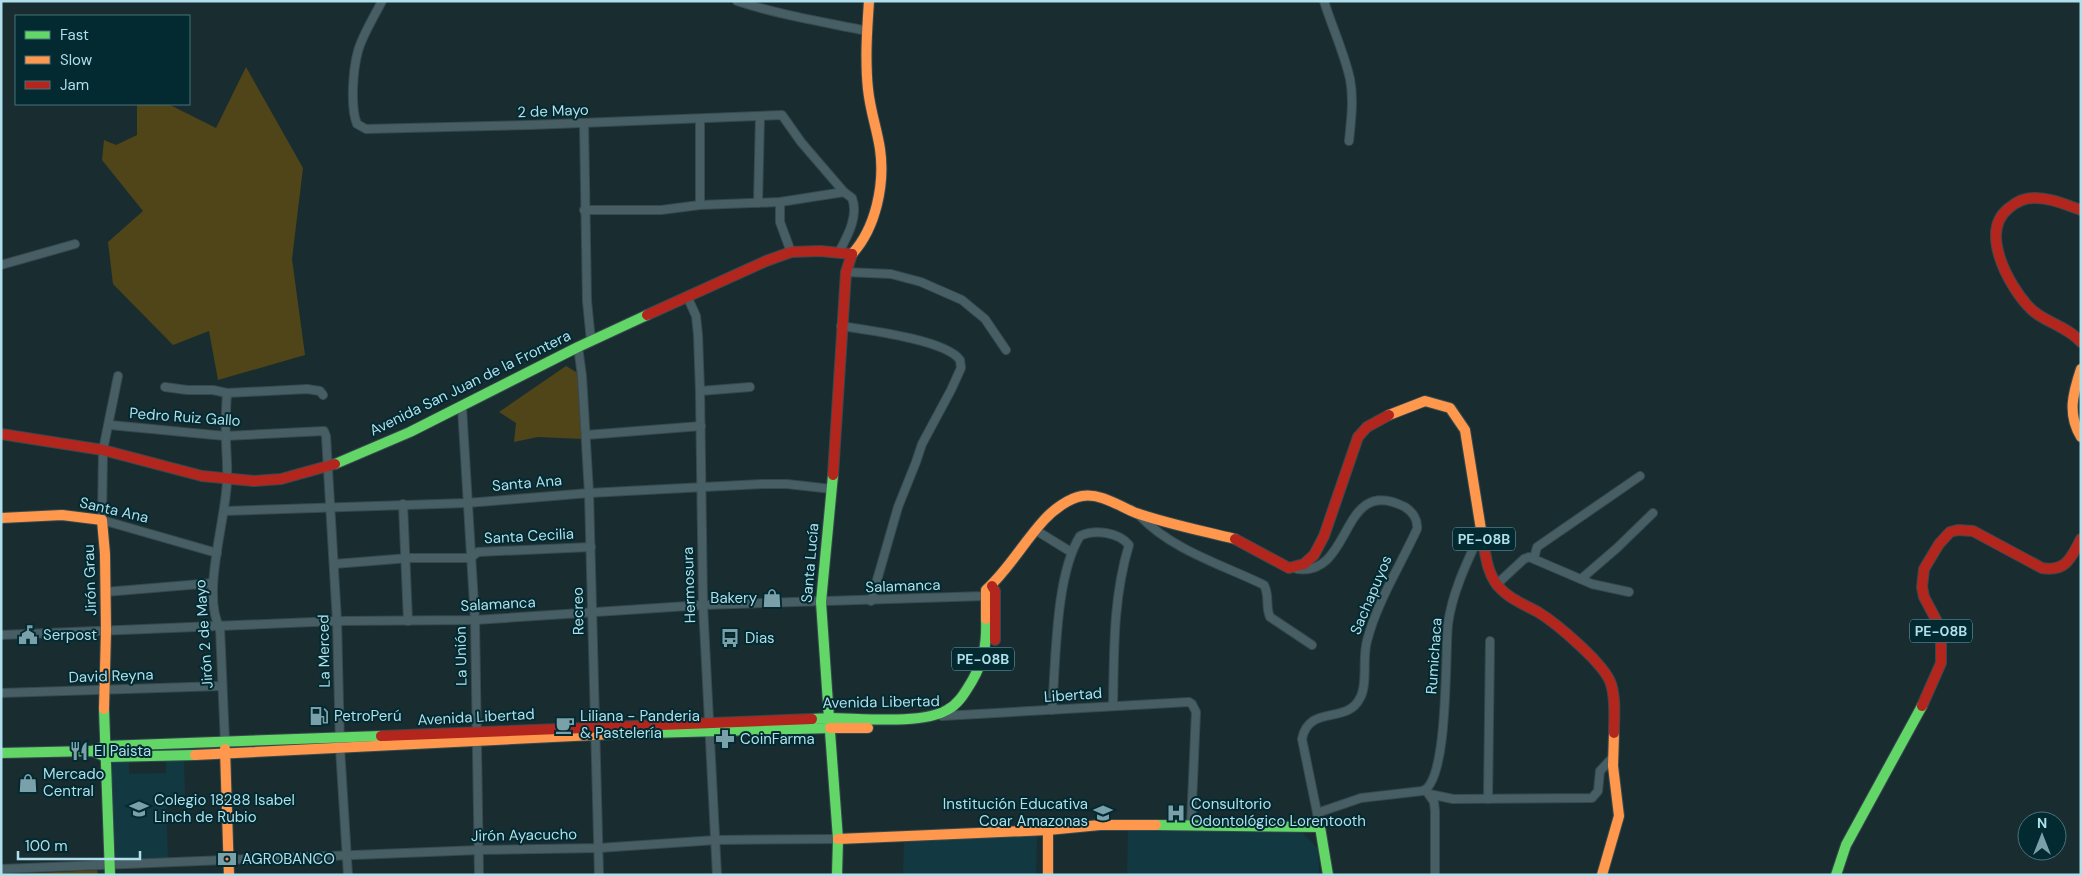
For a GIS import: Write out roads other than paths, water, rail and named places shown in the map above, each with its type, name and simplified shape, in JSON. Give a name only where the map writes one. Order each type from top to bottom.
[{"type":"main road","name":"Santa Lucía","points":[[837,875],[838,839],[821,602],[832,490],[841,326],[846,272],[852,254],[859,248],[868,229],[876,205],[881,178],[881,157],[871,116],[868,89],[867,31],[869,1]]},
{"type":"main road","points":[[2081,210],[2036,196],[2018,201],[2001,216],[1994,235],[1994,244],[1997,255],[2027,305],[2043,318],[2065,327],[2081,342]]},
{"type":"main road","name":"Avenida San Juan de la Frontera","points":[[1,434],[103,450],[202,476],[228,479],[274,480],[328,466],[410,432],[578,347],[687,296],[791,252],[840,252],[852,254]]},
{"type":"main road","points":[[2081,369],[2072,395],[2071,404],[2073,422],[2081,437]]},
{"type":"main road","name":"PE-08B","points":[[1289,568],[1304,564],[1314,555],[1324,536],[1358,437],[1366,427],[1384,417],[1425,402],[1440,404],[1450,408],[1465,430],[1490,575],[1496,585]]},
{"type":"main road","points":[[991,591],[1045,519],[1070,500],[1082,496],[1093,496],[1137,513],[1240,541],[1289,568]]},
{"type":"main road","name":"Santa Ana","points":[[1,518],[62,514],[102,520]]},
{"type":"main road","name":"Jirón Grau","points":[[102,520],[105,554],[106,631],[103,691],[110,870]]},
{"type":"main road","name":"PE-08B","points":[[1836,875],[1846,845],[1929,693],[1941,663],[1941,629],[1924,597],[1922,586],[1924,569],[1938,544],[1950,532],[1958,530],[1973,531],[2042,568],[2050,570],[2058,569],[2064,564],[2081,539]]},
{"type":"main road","points":[[1496,585],[1514,600],[1556,624],[1601,668],[1610,681],[1613,696],[1612,758],[1619,817],[1616,833],[1602,875]]},
{"type":"main road","name":"PE-08B","points":[[955,716],[972,695],[994,653],[991,591]]},
{"type":"main road","name":"PE-08B","points":[[934,716],[946,712],[954,706],[972,680],[984,656],[991,591]]},
{"type":"main road","name":"Avenida Libertad","points":[[106,751],[225,743],[340,743],[596,731],[829,723],[934,716]]},
{"type":"main road","name":"Avenida Libertad","points":[[829,723],[922,726],[936,724],[955,716]]},
{"type":"main road","name":"Jirón 2 de Mayo","points":[[225,743],[229,875]]},
{"type":"main road","name":"Avenida Libertad","points":[[1,753],[106,751],[225,755],[340,743]]},
{"type":"main road","name":"Jirón Ayacucho","points":[[838,839],[1048,830],[1100,825],[1320,827]]},
{"type":"main road","name":"Sachapuyos","points":[[1320,827],[1328,875]]},
{"type":"main road","points":[[1048,830],[1048,875]]},
{"type":"street","name":"2 de Mayo","points":[[382,1],[358,51],[353,92],[353,110],[357,124],[366,128],[700,120],[782,115],[801,142],[844,192]]},
{"type":"street","points":[[737,1],[764,10],[867,31]]},
{"type":"street","points":[[1324,1],[1343,53],[1350,80],[1352,106],[1349,141]]},
{"type":"street","points":[[758,203],[760,116]]},
{"type":"street","points":[[700,120],[700,205]]},
{"type":"street","points":[[584,123],[584,210],[587,301],[591,341]]},
{"type":"street","points":[[584,210],[661,210],[700,205],[780,202],[844,192],[852,198],[854,213],[852,225],[840,252]]},
{"type":"street","points":[[780,202],[780,222],[791,252]]},
{"type":"street","points":[[1,265],[75,244]]},
{"type":"street","points":[[846,272],[891,274],[921,282],[962,300],[985,319],[1006,350]]},
{"type":"street","name":"Hermosura","points":[[687,296],[696,316],[700,391],[703,605],[717,875]]},
{"type":"street","points":[[841,326],[916,340],[957,355],[961,368],[922,444],[898,507],[871,601]]},
{"type":"street","name":"Recreo","points":[[578,347],[589,493],[599,875]]},
{"type":"street","name":"Jirón Grau","points":[[102,520],[103,450],[110,425],[118,376]]},
{"type":"street","points":[[165,387],[214,390],[227,393],[307,389],[320,391],[323,395]]},
{"type":"street","points":[[700,391],[750,387]]},
{"type":"street","name":"Jirón 2 de Mayo","points":[[225,743],[220,628],[215,618],[213,583],[225,511],[228,479],[225,436],[227,393]]},
{"type":"street","name":"La Unión","points":[[462,407],[475,620],[479,875]]},
{"type":"street","name":"Pedro Ruiz Gallo","points":[[110,425],[225,436],[319,431]]},
{"type":"street","points":[[586,435],[700,426]]},
{"type":"street","name":"La Merced","points":[[319,431],[324,431],[326,436],[332,509],[340,743],[348,875]]},
{"type":"street","points":[[1534,558],[1537,547],[1640,476]]},
{"type":"street","name":"Santa Ana","points":[[225,511],[332,509],[403,504],[467,503],[589,493],[700,487],[787,484],[832,490]]},
{"type":"street","name":"Sachapuyos","points":[[1289,568],[1311,570],[1320,567],[1330,558],[1357,512],[1367,504],[1378,500],[1391,502],[1407,508],[1416,518],[1417,529],[1382,600],[1366,642],[1364,686],[1361,698],[1353,708],[1345,712],[1314,719],[1304,730],[1302,739],[1320,827]]},
{"type":"street","points":[[403,504],[408,620]]},
{"type":"street","points":[[1137,513],[1150,526],[1170,540],[1264,585],[1268,594],[1268,612],[1270,617],[1312,645]]},
{"type":"street","points":[[1581,578],[1617,548],[1653,513]]},
{"type":"street","name":"Santa Ana","points":[[102,520],[217,553]]},
{"type":"street","name":"Rumichaca","points":[[1428,790],[1438,764],[1442,743],[1450,617],[1453,601],[1467,561],[1482,530]]},
{"type":"street","points":[[1037,531],[1070,552]]},
{"type":"street","points":[[1052,710],[1059,620],[1070,552],[1080,536],[1092,531],[1111,534],[1129,545],[1121,576],[1114,627],[1113,706]]},
{"type":"street","name":"Santa Cecilia","points":[[334,564],[470,558],[478,552],[591,547]]},
{"type":"street","points":[[1496,585],[1524,559],[1534,558],[1592,584],[1629,592]]},
{"type":"street","points":[[105,592],[213,583]]},
{"type":"street","name":"Salamanca","points":[[1,635],[337,622],[475,620],[703,605],[871,601],[991,591]]},
{"type":"street","points":[[1488,800],[1490,641]]},
{"type":"street","name":"David Reyna","points":[[1,694],[222,686]]},
{"type":"street","name":"Libertad","points":[[955,716],[1189,702],[1196,712],[1191,825]]},
{"type":"street","name":"Avenida Libertad","points":[[934,716],[955,716]]},
{"type":"street","points":[[1317,814],[1361,798],[1428,790],[1453,799],[1592,798],[1598,791],[1600,771],[1612,758]]},
{"type":"street","points":[[1428,790],[1434,802],[1435,811],[1435,875]]},
{"type":"street","name":"Jirón Ayacucho","points":[[1,869],[110,870],[228,861],[479,850],[599,848],[716,840],[838,839]]},
{"type":"place","name":"Bakery","points":[[772,598]]},
{"type":"place","name":"Serpost","points":[[28,635]]},
{"type":"place","name":"Dias","points":[[730,638]]},
{"type":"place","name":"PetroPerú","points":[[319,716]]},
{"type":"place","name":"Liliana - Panderia & Pastelería","points":[[565,725]]},
{"type":"place","name":"CoinFarma","points":[[725,739]]},
{"type":"place","name":"El Paista","points":[[79,751]]},
{"type":"place","name":"Mercado Central","points":[[28,783]]},
{"type":"place","name":"Colegio 18288 Isabel Linch de Rubio","points":[[139,809]]},
{"type":"place","name":"Institución Educativa Coar Amazonas","points":[[1103,813]]},
{"type":"place","name":"Consultorio Odontológico Lorentooth","points":[[1176,813]]},
{"type":"place","name":"AGROBANCO","points":[[227,859]]}]
